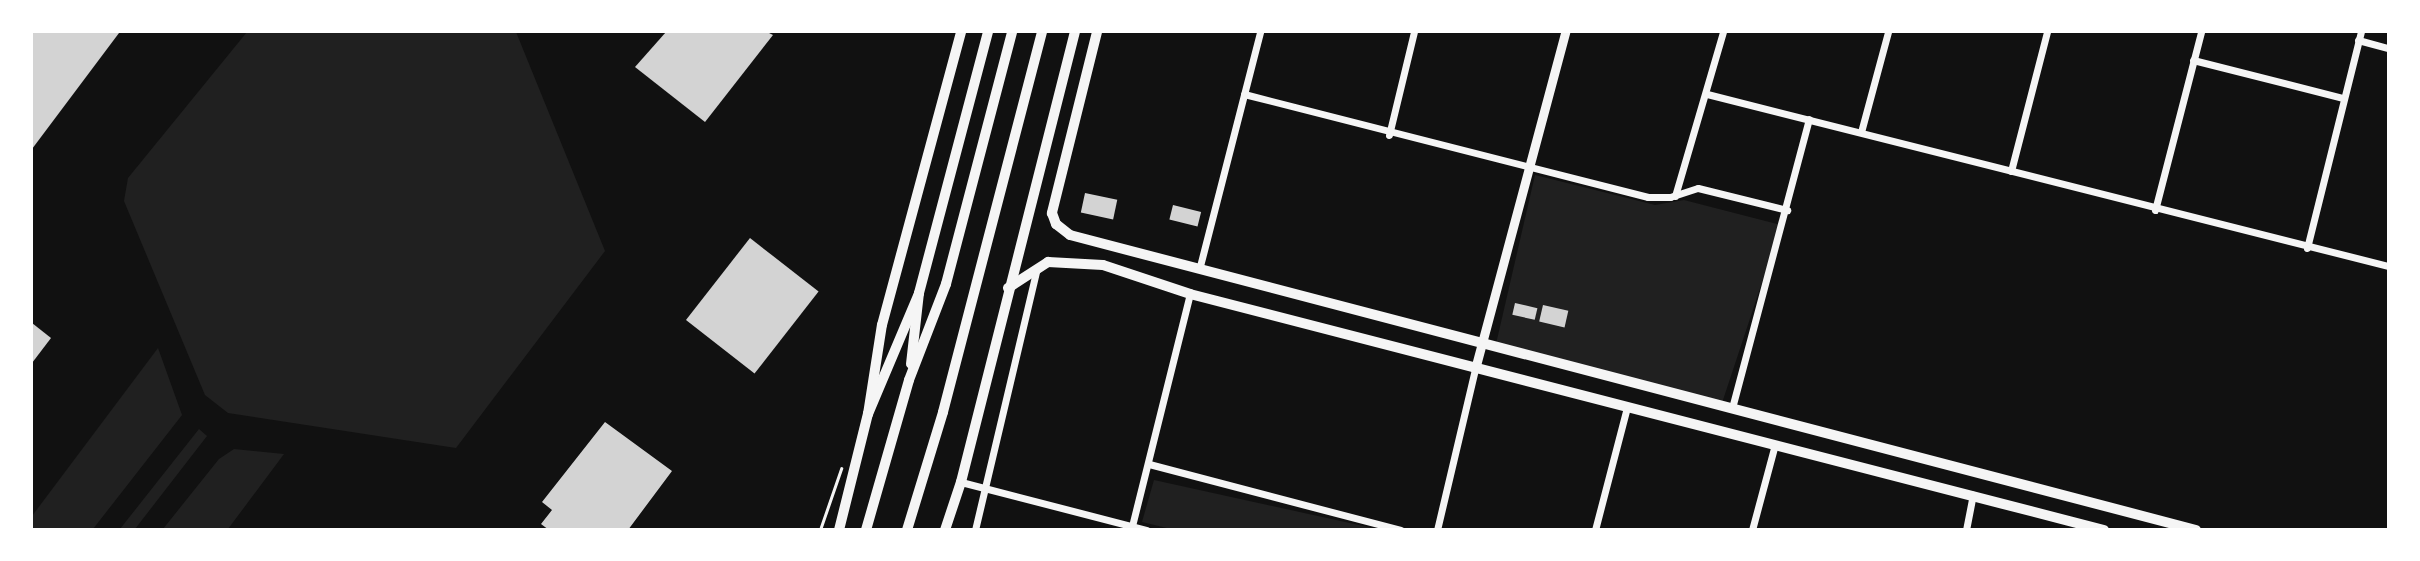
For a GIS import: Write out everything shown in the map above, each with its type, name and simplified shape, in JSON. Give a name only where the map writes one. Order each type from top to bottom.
[{"type":"main road","points":[[839,530],[868,414],[874,365],[895,270],[961,32]]},
{"type":"main road","points":[[868,414],[919,293],[988,32]]},
{"type":"main road","points":[[866,530],[909,380],[946,284],[1012,32]]},
{"type":"main road","points":[[907,530],[943,412],[1042,32]]},
{"type":"main road","points":[[945,530],[961,482],[1075,32]]},
{"type":"main road","points":[[1097,32],[1052,213],[1058,226],[1084,240],[1200,266],[1482,344],[2196,530]]},
{"type":"main road","points":[[1008,288],[1037,266],[1058,260],[1090,262],[1190,294],[1973,495],[2072,525],[2104,530]]},
{"type":"main road","points":[[909,380],[919,293]]},
{"type":"street","points":[[1200,266],[1260,32]]},
{"type":"street","points":[[1389,135],[1414,32]]},
{"type":"street","points":[[1437,530],[1475,369],[1532,169],[1565,32]]},
{"type":"street","points":[[1675,196],[1723,32]]},
{"type":"street","points":[[1861,132],[1888,32]]},
{"type":"street","points":[[2011,171],[2047,32]]},
{"type":"street","points":[[2155,209],[2201,32]]},
{"type":"street","points":[[2307,248],[2359,36],[2389,48]]},
{"type":"street","points":[[2193,60],[2343,98]]},
{"type":"street","points":[[1244,94],[1389,135],[1648,197],[1675,196],[1707,189],[1787,210]]},
{"type":"street","points":[[1706,94],[2307,248],[2389,266]]},
{"type":"street","points":[[1732,408],[1787,210],[1809,119]]},
{"type":"street","points":[[975,530],[1037,266]]},
{"type":"street","points":[[1132,526],[1190,294]]},
{"type":"street","points":[[1595,530],[1627,407]]},
{"type":"street","points":[[1752,530],[1775,444]]},
{"type":"street","points":[[1149,464],[1401,530]]},
{"type":"street","points":[[961,482],[1147,530]]},
{"type":"street","points":[[1966,530],[1973,495]]},
{"type":"shaded area","points":[[247,32],[516,32],[605,251],[456,448],[228,413],[205,395],[124,201],[128,178]]},
{"type":"shaded area","points":[[1535,175],[1655,205],[1684,200],[1781,225],[1722,403],[1496,344]]},
{"type":"shaded area","points":[[158,348],[182,415],[93,529],[32,529],[32,516]]},
{"type":"shaded area","points":[[199,429],[207,436],[135,529],[120,529]]},
{"type":"shaded area","points":[[234,449],[284,454],[228,529],[163,529],[219,459]]},
{"type":"shaded area","points":[[1154,480],[1377,529],[1171,529],[1142,522]]},
{"type":"building","points":[[32,32],[119,33],[32,149]]},
{"type":"building","points":[[666,32],[767,32],[773,35],[705,122],[635,67]]},
{"type":"building","points":[[1085,193],[1117,200],[1113,219],[1081,213]]},
{"type":"building","points":[[1173,205],[1201,212],[1198,227],[1169,220]]},
{"type":"building","points":[[750,238],[819,292],[755,374],[686,320]]},
{"type":"building","points":[[1515,303],[1537,308],[1535,320],[1512,315]]},
{"type":"building","points":[[1543,305],[1568,311],[1565,327],[1539,322]]},
{"type":"building","points":[[32,323],[51,338],[32,363]]},
{"type":"building","points":[[605,422],[672,471],[628,530],[549,530],[541,524],[552,510],[542,502]]}]
